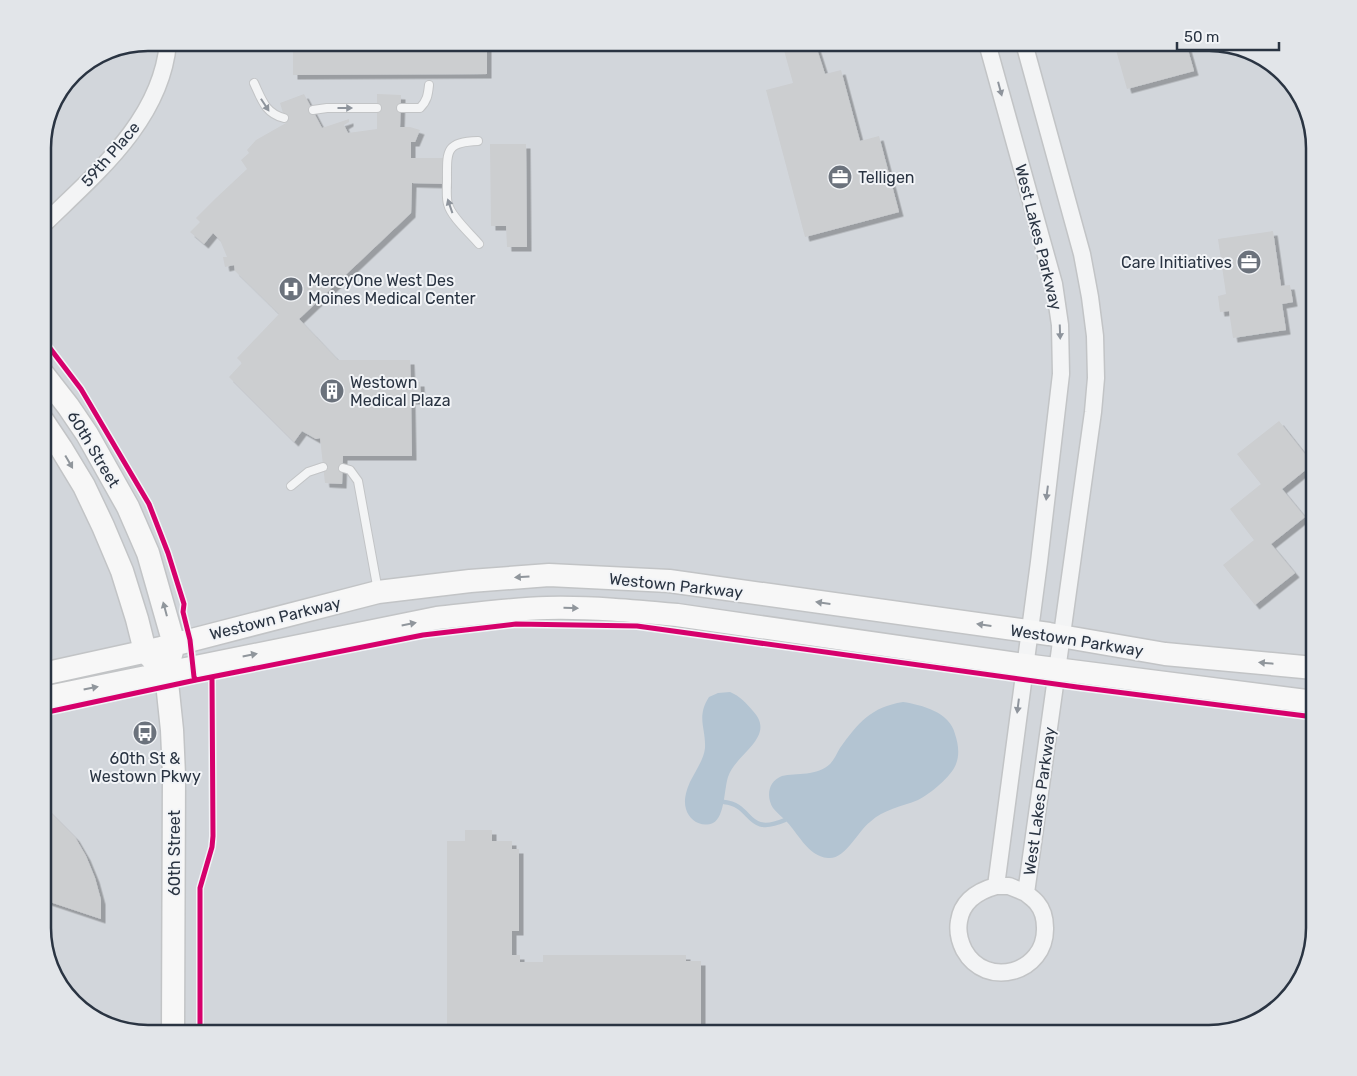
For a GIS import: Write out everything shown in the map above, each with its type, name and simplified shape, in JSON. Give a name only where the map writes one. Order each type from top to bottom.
[{"type":"street","name":"59th Place","points":[[51,217],[105,164],[126,140],[142,116],[156,89],[165,63],[167,51]]},
{"type":"street","name":"West Lakes Parkway","points":[[989,51],[1054,284],[1060,325],[1061,374],[996,886],[984,889],[972,897],[964,906],[958,929],[959,940],[969,958],[978,966],[997,973],[1018,970],[1034,959],[1041,949],[1045,938],[1044,919],[1038,904],[1026,892],[1093,412],[1096,378],[1095,336],[1082,254],[1026,51]]},
{"type":"street","name":"60th Street","points":[[51,384],[87,434],[128,507],[148,553],[174,644],[166,673],[172,730],[174,775],[173,1025]]},
{"type":"street","name":"60th Street","points":[[51,433],[84,486],[103,526],[122,572],[145,651],[166,673]]},
{"type":"street","name":"Westown Parkway","points":[[51,672],[174,644],[378,592],[470,581],[549,575],[669,581],[1062,636],[1166,654],[1306,667]]},
{"type":"street","name":"Westown Parkway","points":[[51,696],[437,618],[548,608],[624,610],[677,615],[1024,665],[1306,701]]},
{"type":"street","points":[[996,886],[1009,886],[1026,892]]},
{"type":"lane","points":[[254,83],[268,110],[274,115],[284,118]]},
{"type":"lane","points":[[401,108],[420,108],[425,104],[429,85]]},
{"type":"lane","points":[[313,110],[327,108],[377,108]]},
{"type":"lane","points":[[478,141],[461,141],[452,147],[447,158],[448,204],[453,214],[479,244]]},
{"type":"lane","points":[[291,486],[308,472],[322,468]]},
{"type":"lane","points":[[343,468],[350,470],[358,481],[378,592]]},
{"type":"shaded area","points":[[142,51],[1215,51],[1246,59],[1273,75],[1286,89],[1296,106],[1301,117],[1306,142],[1306,934],[1298,965],[1282,992],[1273,1001],[1251,1015],[1215,1025],[142,1025],[117,1020],[100,1012],[84,1001],[71,987],[61,970],[51,934],[51,142],[61,106],[71,89],[84,75],[100,64],[117,56]]},
{"type":"water","points":[[730,692],[740,698],[753,711],[759,720],[760,729],[758,737],[732,768],[728,777],[722,809],[717,820],[709,824],[700,824],[690,817],[685,802],[688,787],[705,748],[702,722],[703,711],[709,697],[718,693]]},
{"type":"water","points":[[903,702],[934,711],[952,726],[958,745],[958,756],[954,769],[940,784],[923,797],[887,811],[875,818],[865,826],[846,850],[840,854],[828,858],[814,853],[773,808],[769,799],[771,785],[777,778],[782,776],[819,771],[825,768],[853,731],[866,718],[882,708]]},
{"type":"building","points":[[293,51],[487,51],[487,74],[293,75]]},
{"type":"building","name":"Telligen","points":[[784,51],[818,51],[825,74],[841,70],[860,141],[879,136],[899,212],[805,237],[766,90],[793,83]]},
{"type":"building","points":[[1116,51],[1188,51],[1194,71],[1127,89]]},
{"type":"building","points":[[304,94],[322,128],[349,119],[349,122],[344,125],[348,133],[377,129],[377,94],[401,95],[400,127],[420,130],[415,142],[411,142],[411,158],[447,158],[447,184],[412,183],[411,213],[299,319],[338,360],[410,360],[411,382],[420,382],[421,400],[411,400],[412,456],[343,456],[342,484],[325,483],[320,438],[316,439],[302,431],[294,442],[229,377],[242,363],[237,358],[279,314],[235,271],[234,265],[225,267],[223,257],[227,257],[220,240],[213,233],[204,244],[190,232],[200,222],[196,218],[247,169],[241,160],[249,153],[247,150],[256,140],[286,123],[280,103]]},
{"type":"building","points":[[490,144],[526,144],[527,247],[507,247],[506,226],[491,226]]},
{"type":"building","name":"Care Initiatives","points":[[1273,231],[1281,286],[1290,285],[1293,302],[1282,304],[1286,330],[1233,338],[1229,311],[1220,312],[1218,296],[1226,294],[1218,239]]},
{"type":"building","points":[[1279,421],[1306,455],[1306,470],[1282,489],[1305,517],[1271,544],[1295,573],[1255,605],[1223,565],[1254,540],[1230,509],[1261,484],[1237,454]]},
{"type":"building","points":[[1305,812],[1306,812],[1306,860],[1304,860]]},
{"type":"building","points":[[51,813],[75,837],[86,856],[101,900],[101,919],[51,902]]},
{"type":"building","points":[[465,830],[492,830],[492,841],[512,841],[512,849],[519,849],[519,931],[512,931],[512,955],[520,955],[520,962],[543,962],[543,955],[686,955],[686,961],[701,961],[701,1025],[447,1025],[447,841],[465,841]]},
{"type":"waterway","points":[[724,802],[741,808],[756,823],[763,825],[785,820]]},
{"type":"cycle path","points":[[51,350],[81,389],[149,504],[168,553],[184,604],[183,612],[190,640],[194,677],[196,680]]},
{"type":"cycle path","points":[[51,711],[196,680],[423,635],[516,624],[637,626],[1077,687],[1306,716]]},
{"type":"cycle path","points":[[200,1025],[200,888],[212,847],[213,836],[212,677]]},
{"type":"place","name":"Telligen","points":[[840,177]]},
{"type":"place","name":"Care Initiatives","points":[[1249,262]]},
{"type":"place","name":"MercyOne West Des Moines Medical Center","points":[[291,289]]},
{"type":"place","name":"Westown Medical Plaza","points":[[332,391]]},
{"type":"place","name":"60th St & Westown Pkwy","points":[[145,733]]}]
